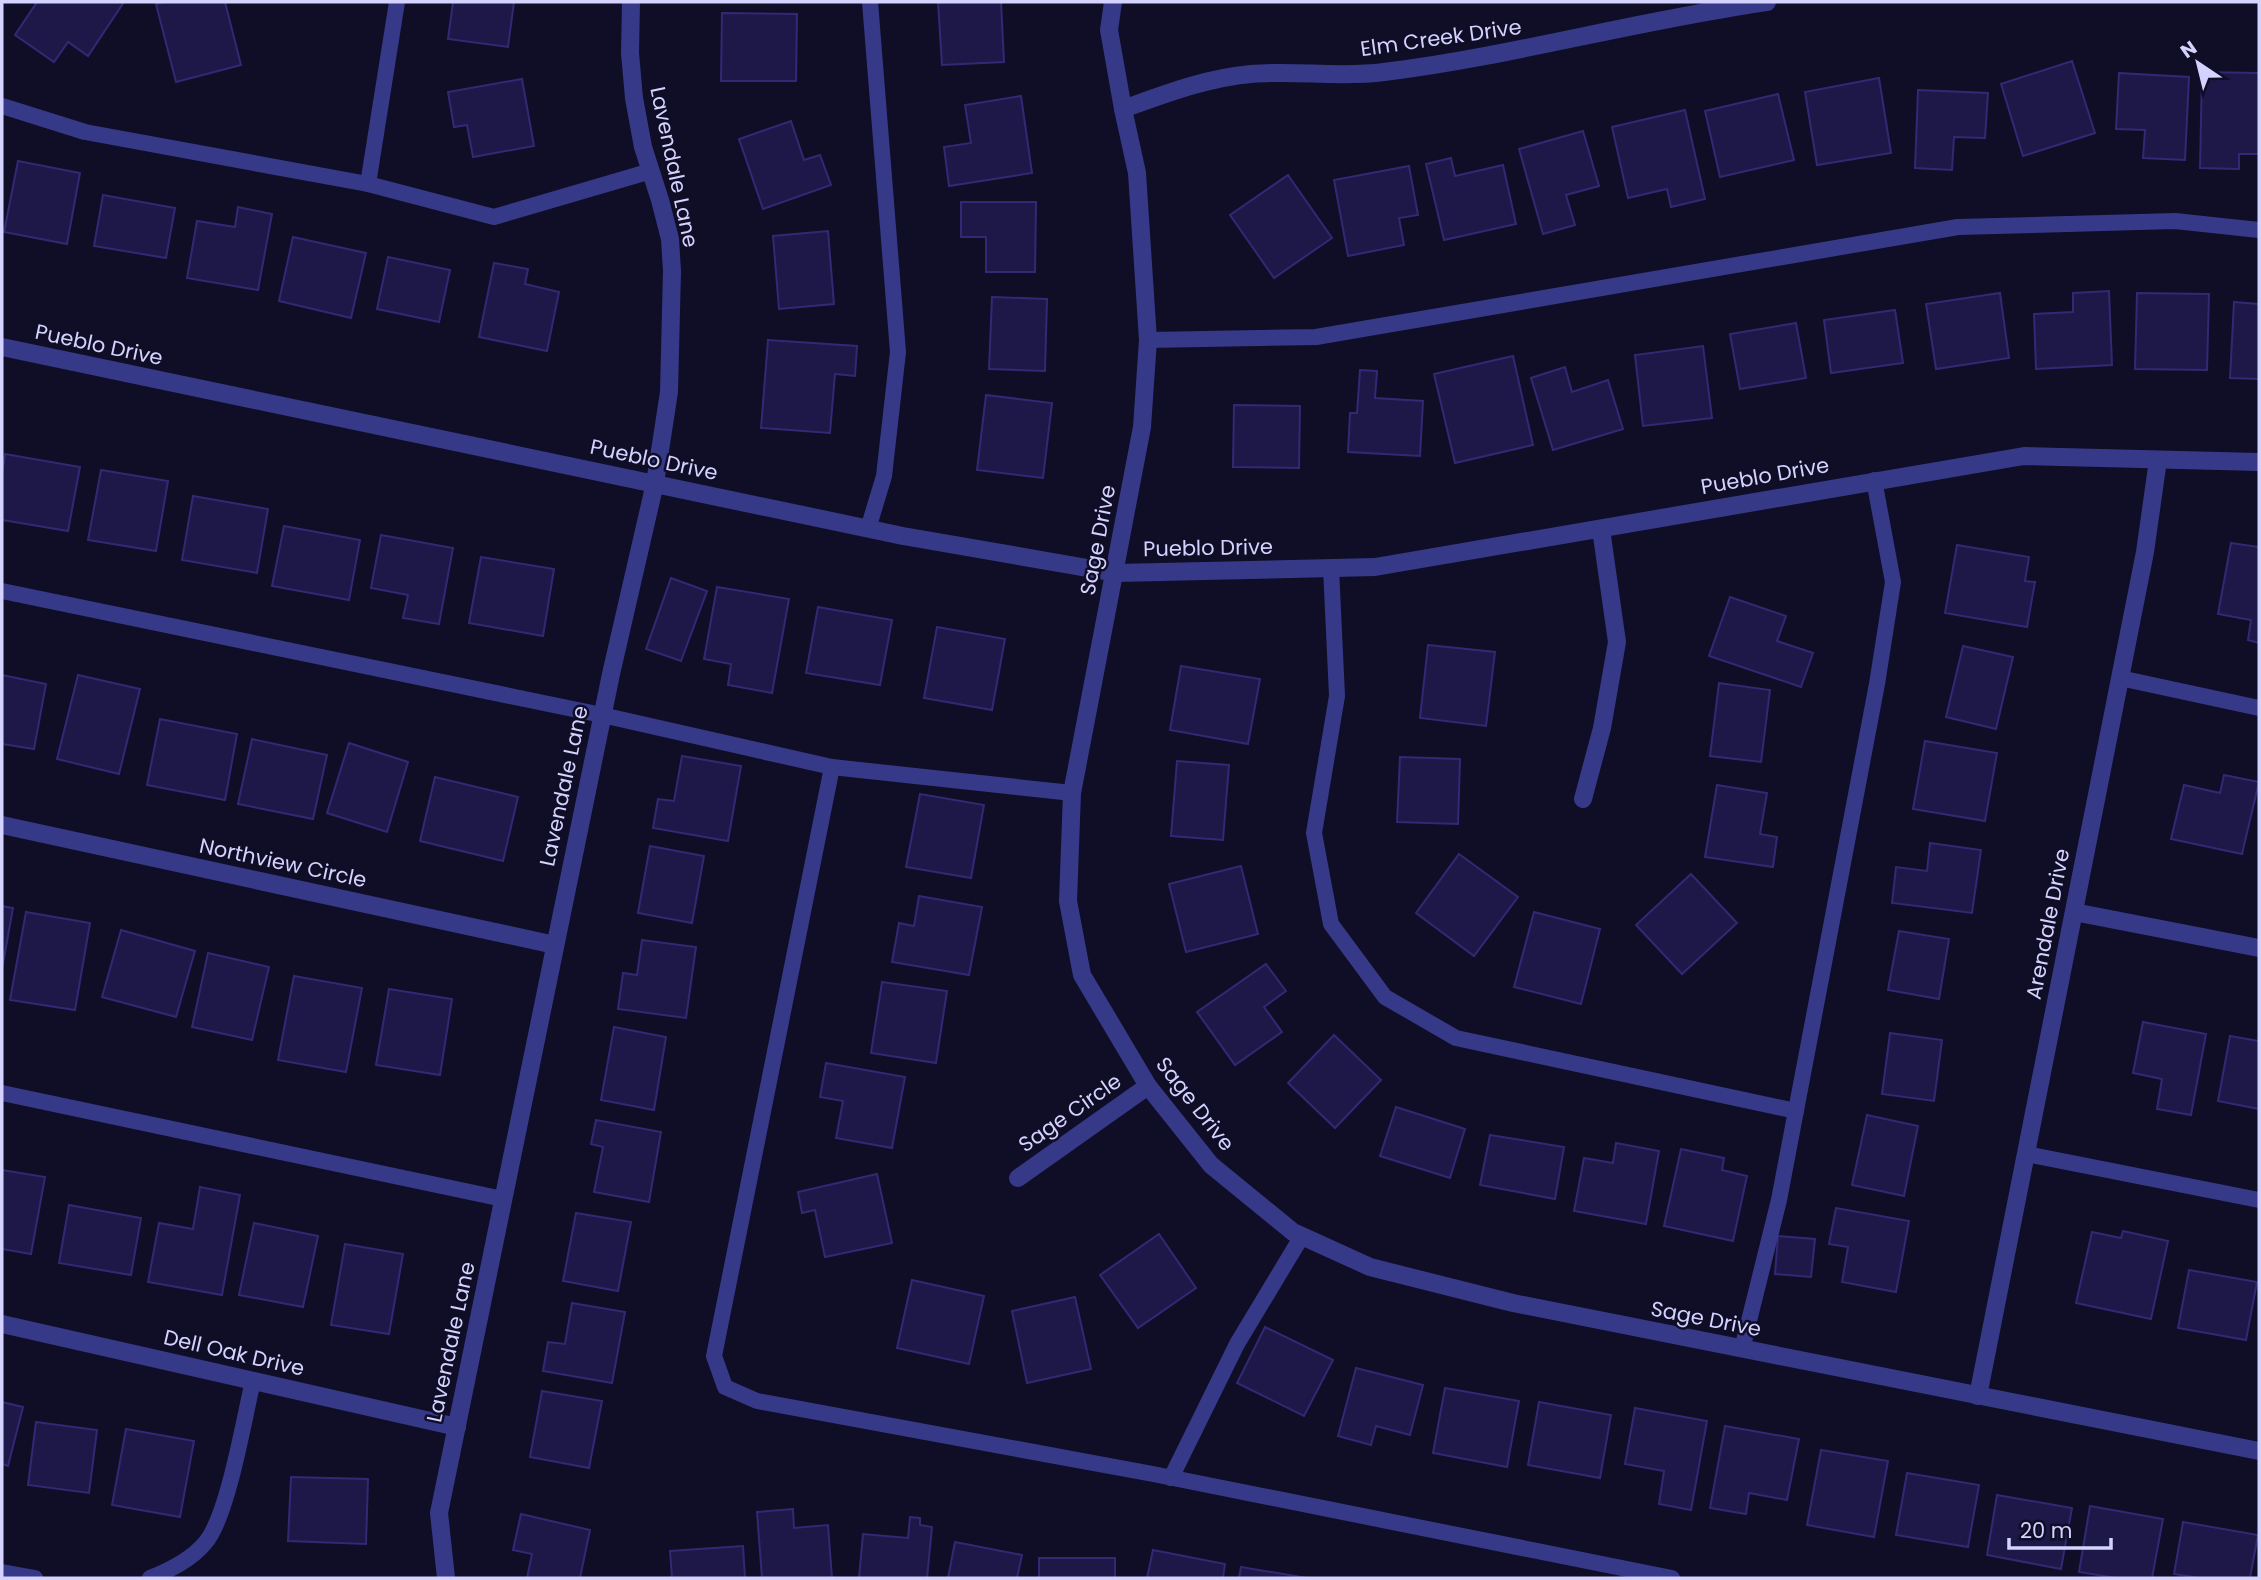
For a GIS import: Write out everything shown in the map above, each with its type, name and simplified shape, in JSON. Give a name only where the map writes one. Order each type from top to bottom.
[{"type":"street","name":"Lavendale Lane","points":[[446,1578],[439,1513],[602,715],[655,483],[669,392],[672,271],[670,239],[643,147],[634,98],[630,53],[631,2]]},
{"type":"street","name":"Sage Drive","points":[[1113,2],[1109,30],[1137,173],[1148,340],[1142,426],[1072,793],[1068,901],[1082,975],[1148,1086],[1211,1165],[1293,1232],[1370,1267],[1513,1303],[2259,1451]]},
{"type":"street","name":"Elm Creek Drive","points":[[1123,109],[1206,80],[1251,74],[1382,73],[1554,44],[1724,8],[1767,2]]},
{"type":"street","name":"Pueblo Drive","points":[[2,348],[868,529],[1116,573],[1375,567],[2024,456],[2259,462]]},
{"type":"street","name":"Arendale Drive","points":[[1978,1396],[2145,552],[2158,460]]},
{"type":"street","points":[[1583,799],[1602,728],[1617,642],[1601,529]]},
{"type":"street","name":"Northview Circle","points":[[2,825],[555,945]]},
{"type":"street","points":[[2074,912],[2259,948]]},
{"type":"street","name":"Sage Circle","points":[[1018,1178],[1148,1086]]},
{"type":"street","name":"Dell Oak Drive","points":[[2,1324],[457,1427]]},
{"type":"lane","points":[[368,184],[397,2]]},
{"type":"lane","points":[[868,529],[884,476],[898,352],[870,2]]},
{"type":"lane","points":[[2,106],[85,132],[368,184],[494,217],[651,171]]},
{"type":"lane","points":[[1148,340],[1316,337],[1958,227],[2175,221],[2259,230]]},
{"type":"lane","points":[[1742,1349],[1779,1200],[1874,698],[1893,582],[1874,480]]},
{"type":"lane","points":[[1331,568],[1338,696],[1314,833],[1331,924],[1385,997],[1456,1038],[1796,1111]]},
{"type":"lane","points":[[2,591],[602,715],[832,767],[1072,793]]},
{"type":"lane","points":[[2120,678],[2259,708]]},
{"type":"lane","points":[[832,767],[714,1356],[725,1387],[757,1401],[1171,1478],[1672,1578]]},
{"type":"lane","points":[[2,1093],[503,1199]]},
{"type":"lane","points":[[2026,1154],[2259,1200]]},
{"type":"lane","points":[[1171,1478],[1237,1344],[1302,1236]]},
{"type":"lane","points":[[150,1578],[178,1566],[206,1542],[223,1506],[253,1381]]},
{"type":"lane","points":[[2,1572],[35,1578]]},
{"type":"building","points":[[37,2],[124,2],[88,56],[68,42],[54,62],[15,35]]},
{"type":"building","points":[[225,2],[241,65],[176,82],[156,4]]},
{"type":"building","points":[[453,2],[514,2],[508,47],[448,39]]},
{"type":"building","points":[[938,2],[1001,2],[1004,62],[942,65]]},
{"type":"building","points":[[722,13],[797,14],[796,81],[721,81]]},
{"type":"building","points":[[2072,61],[2095,133],[2023,156],[2001,84]]},
{"type":"building","points":[[2202,72],[2259,73],[2259,154],[2239,154],[2239,169],[2200,168]]},
{"type":"building","points":[[2119,73],[2189,77],[2185,160],[2143,158],[2145,130],[2116,129]]},
{"type":"building","points":[[1879,78],[1891,153],[1817,165],[1805,92]]},
{"type":"building","points":[[522,79],[534,146],[473,157],[467,125],[454,127],[448,92]]},
{"type":"building","points":[[1918,90],[1988,93],[1985,138],[1954,137],[1952,170],[1915,168]]},
{"type":"building","points":[[1778,94],[1794,160],[1720,177],[1705,111]]},
{"type":"building","points":[[1021,96],[1032,173],[949,186],[944,147],[971,143],[965,105]]},
{"type":"building","points":[[1685,110],[1705,199],[1671,207],[1667,189],[1628,198],[1612,127]]},
{"type":"building","points":[[791,121],[804,160],[820,155],[831,185],[763,209],[739,139]]},
{"type":"building","points":[[1583,131],[1599,186],[1566,195],[1575,225],[1543,234],[1519,149]]},
{"type":"building","points":[[1451,158],[1455,176],[1503,165],[1516,224],[1444,240],[1426,164]]},
{"type":"building","points":[[18,161],[80,173],[67,244],[4,232]]},
{"type":"building","points":[[1409,166],[1418,215],[1399,218],[1404,245],[1348,256],[1334,180]]},
{"type":"building","points":[[1288,175],[1332,238],[1274,278],[1230,215]]},
{"type":"building","points":[[103,195],[175,208],[166,258],[94,246]]},
{"type":"building","points":[[961,202],[1036,202],[1035,272],[986,272],[986,237],[961,237]]},
{"type":"building","points":[[238,207],[272,214],[258,290],[187,278],[197,221],[235,227]]},
{"type":"building","points":[[828,231],[834,304],[779,309],[773,236]]},
{"type":"building","points":[[293,237],[366,253],[351,318],[279,301]]},
{"type":"building","points":[[388,257],[450,270],[439,322],[377,309]]},
{"type":"building","points":[[494,263],[528,269],[525,284],[559,292],[547,351],[479,337]]},
{"type":"building","points":[[2109,291],[2112,365],[2036,369],[2034,314],[2073,312],[2073,293]]},
{"type":"building","points":[[2000,293],[2009,358],[1936,369],[1926,304]]},
{"type":"building","points":[[2137,293],[2209,294],[2207,370],[2135,369]]},
{"type":"building","points":[[992,297],[1047,299],[1045,371],[989,369]]},
{"type":"building","points":[[2234,302],[2259,304],[2259,379],[2230,378]]},
{"type":"building","points":[[1895,310],[1903,363],[1831,373],[1824,320]]},
{"type":"building","points":[[1796,323],[1806,378],[1740,389],[1730,334]]},
{"type":"building","points":[[768,340],[857,346],[855,376],[835,374],[830,433],[761,428]]},
{"type":"building","points":[[1703,346],[1712,418],[1643,426],[1635,355]]},
{"type":"building","points":[[1513,356],[1533,445],[1455,463],[1434,374]]},
{"type":"building","points":[[1565,367],[1572,392],[1608,380],[1623,429],[1553,450],[1531,378]]},
{"type":"building","points":[[1360,370],[1377,371],[1375,398],[1423,401],[1420,456],[1348,452],[1350,413],[1357,413]]},
{"type":"building","points":[[986,395],[1052,403],[1043,478],[977,470]]},
{"type":"building","points":[[1234,405],[1300,406],[1299,468],[1233,467]]},
{"type":"building","points":[[5,454],[80,467],[68,531],[2,520]]},
{"type":"building","points":[[101,470],[168,481],[156,551],[88,540]]},
{"type":"building","points":[[193,496],[268,509],[257,573],[182,560]]},
{"type":"building","points":[[284,526],[360,540],[349,600],[272,586]]},
{"type":"building","points":[[381,535],[453,548],[439,624],[403,618],[408,595],[371,588]]},
{"type":"building","points":[[2231,543],[2259,547],[2259,643],[2248,640],[2251,620],[2218,614]]},
{"type":"building","points":[[1957,545],[2029,557],[2025,581],[2035,582],[2027,627],[1945,613]]},
{"type":"building","points":[[481,557],[554,569],[543,636],[469,623]]},
{"type":"building","points":[[671,578],[707,591],[681,661],[646,649]]},
{"type":"building","points":[[717,587],[789,599],[772,693],[728,685],[731,664],[704,659]]},
{"type":"building","points":[[1730,597],[1786,616],[1777,641],[1813,653],[1801,687],[1709,656]]},
{"type":"building","points":[[818,607],[892,620],[880,685],[806,673]]},
{"type":"building","points":[[937,627],[1005,639],[992,710],[924,698]]},
{"type":"building","points":[[1428,645],[1495,652],[1486,726],[1420,718]]},
{"type":"building","points":[[1963,646],[2013,657],[1996,729],[1946,717]]},
{"type":"building","points":[[1181,666],[1260,679],[1248,744],[1170,730]]},
{"type":"building","points":[[2,675],[46,684],[34,749],[2,744]]},
{"type":"building","points":[[78,675],[140,689],[119,774],[57,759]]},
{"type":"building","points":[[1719,683],[1770,690],[1761,762],[1710,756]]},
{"type":"building","points":[[160,719],[237,734],[225,800],[147,785]]},
{"type":"building","points":[[252,739],[327,755],[313,819],[238,804]]},
{"type":"building","points":[[1925,741],[1997,753],[1985,821],[1913,809]]},
{"type":"building","points":[[349,743],[408,762],[387,832],[327,813]]},
{"type":"building","points":[[682,756],[741,766],[728,841],[653,828],[658,799],[674,801]]},
{"type":"building","points":[[1400,757],[1460,759],[1458,824],[1397,822]]},
{"type":"building","points":[[1177,761],[1229,765],[1223,840],[1171,836]]},
{"type":"building","points":[[2224,775],[2259,782],[2242,854],[2171,839],[2184,785],[2220,793]]},
{"type":"building","points":[[435,777],[518,797],[503,861],[420,841]]},
{"type":"building","points":[[1717,785],[1767,793],[1760,834],[1777,837],[1773,867],[1705,857]]},
{"type":"building","points":[[920,794],[984,805],[971,878],[906,867]]},
{"type":"building","points":[[1930,843],[1981,850],[1972,913],[1892,903],[1896,867],[1927,871]]},
{"type":"building","points":[[650,846],[704,856],[692,923],[638,913]]},
{"type":"building","points":[[1459,854],[1518,897],[1474,956],[1416,913]]},
{"type":"building","points":[[1241,866],[1258,934],[1186,952],[1169,884]]},
{"type":"building","points":[[1691,874],[1737,923],[1682,974],[1636,925]]},
{"type":"building","points":[[919,896],[982,907],[969,975],[892,962],[899,923],[914,926]]},
{"type":"building","points":[[2,906],[13,908],[2,969]]},
{"type":"building","points":[[26,912],[90,923],[75,1010],[10,1000]]},
{"type":"building","points":[[1534,912],[1600,929],[1581,1004],[1514,987]]},
{"type":"building","points":[[121,930],[195,951],[176,1017],[102,997]]},
{"type":"building","points":[[1899,931],[1949,939],[1939,999],[1888,990]]},
{"type":"building","points":[[642,940],[696,947],[686,1018],[618,1009],[623,973],[637,975]]},
{"type":"building","points":[[208,953],[269,967],[252,1040],[192,1027]]},
{"type":"building","points":[[1266,964],[1286,991],[1264,1007],[1282,1032],[1235,1065],[1197,1012]]},
{"type":"building","points":[[294,976],[362,988],[346,1072],[278,1060]]},
{"type":"building","points":[[882,982],[947,991],[936,1063],[871,1053]]},
{"type":"building","points":[[389,989],[452,999],[440,1075],[376,1065]]},
{"type":"building","points":[[2143,1022],[2206,1034],[2191,1115],[2157,1109],[2162,1079],[2133,1073]]},
{"type":"building","points":[[614,1027],[666,1037],[654,1110],[601,1100]]},
{"type":"building","points":[[1890,1033],[1942,1040],[1934,1101],[1882,1094]]},
{"type":"building","points":[[1334,1035],[1381,1080],[1335,1128],[1288,1083]]},
{"type":"building","points":[[2230,1036],[2259,1041],[2259,1109],[2218,1101]]},
{"type":"building","points":[[826,1063],[905,1077],[892,1148],[836,1138],[843,1101],[820,1097]]},
{"type":"building","points":[[1396,1107],[1465,1129],[1450,1178],[1380,1156]]},
{"type":"building","points":[[1867,1115],[1918,1126],[1904,1196],[1852,1185]]},
{"type":"building","points":[[596,1120],[661,1132],[649,1202],[594,1192],[603,1147],[591,1144]]},
{"type":"building","points":[[1490,1135],[1564,1147],[1555,1199],[1480,1185]]},
{"type":"building","points":[[1616,1143],[1659,1151],[1646,1224],[1574,1211],[1584,1158],[1613,1163]]},
{"type":"building","points":[[1681,1149],[1724,1158],[1722,1170],[1747,1176],[1733,1241],[1664,1226]]},
{"type":"building","points":[[2,1170],[45,1177],[31,1254],[2,1249]]},
{"type":"building","points":[[877,1174],[892,1243],[825,1257],[815,1210],[802,1213],[798,1192]]},
{"type":"building","points":[[200,1187],[240,1195],[222,1295],[148,1282],[159,1223],[193,1229]]},
{"type":"building","points":[[69,1205],[141,1218],[131,1275],[59,1263]]},
{"type":"building","points":[[1836,1208],[1909,1221],[1896,1292],[1842,1282],[1848,1247],[1829,1244]]},
{"type":"building","points":[[576,1213],[631,1222],[618,1291],[563,1281]]},
{"type":"building","points":[[254,1223],[318,1236],[303,1307],[239,1295]]},
{"type":"building","points":[[2123,1231],[2168,1241],[2151,1319],[2076,1303],[2092,1232],[2121,1238]]},
{"type":"building","points":[[1159,1234],[1196,1288],[1138,1328],[1100,1275]]},
{"type":"building","points":[[1778,1236],[1815,1239],[1811,1277],[1775,1274]]},
{"type":"building","points":[[345,1244],[403,1254],[389,1334],[331,1325]]},
{"type":"building","points":[[2189,1270],[2257,1282],[2246,1340],[2178,1328]]},
{"type":"building","points":[[912,1280],[984,1296],[969,1364],[897,1348]]},
{"type":"building","points":[[1075,1297],[1091,1369],[1027,1383],[1012,1311]]},
{"type":"building","points":[[572,1303],[625,1312],[612,1383],[543,1371],[548,1342],[565,1344]]},
{"type":"building","points":[[1265,1327],[1333,1360],[1304,1416],[1237,1383]]},
{"type":"building","points":[[1356,1368],[1423,1385],[1410,1435],[1376,1426],[1371,1445],[1338,1436]]},
{"type":"building","points":[[1445,1388],[1519,1401],[1507,1467],[1433,1453]]},
{"type":"building","points":[[542,1391],[602,1401],[589,1468],[530,1457]]},
{"type":"building","points":[[2,1402],[23,1407],[8,1466],[2,1464]]},
{"type":"building","points":[[1539,1402],[1611,1415],[1600,1478],[1528,1465]]},
{"type":"building","points":[[1635,1408],[1707,1421],[1691,1510],[1659,1504],[1664,1471],[1625,1464]]},
{"type":"building","points":[[36,1422],[97,1430],[89,1493],[28,1485]]},
{"type":"building","points":[[1725,1426],[1799,1439],[1787,1500],[1749,1493],[1746,1514],[1710,1508]]},
{"type":"building","points":[[126,1429],[194,1441],[180,1517],[112,1505]]},
{"type":"building","points":[[1821,1450],[1888,1461],[1874,1537],[1807,1525]]},
{"type":"building","points":[[1907,1473],[1979,1485],[1968,1547],[1896,1535]]},
{"type":"building","points":[[291,1477],[368,1479],[366,1544],[288,1541]]},
{"type":"building","points":[[1997,1495],[2072,1508],[2061,1569],[1987,1555]]},
{"type":"building","points":[[2090,1506],[2163,1519],[2152,1578],[2116,1578],[2079,1572]]},
{"type":"building","points":[[793,1509],[794,1528],[828,1525],[832,1578],[762,1578],[757,1512]]},
{"type":"building","points":[[521,1514],[590,1530],[580,1578],[527,1578],[532,1554],[513,1550]]},
{"type":"building","points":[[910,1517],[920,1518],[920,1525],[932,1527],[927,1578],[859,1578],[863,1534],[908,1538]]},
{"type":"building","points":[[2183,1522],[2258,1535],[2250,1578],[2200,1578],[2174,1574]]},
{"type":"building","points":[[955,1542],[1022,1555],[1017,1578],[948,1578]]},
{"type":"building","points":[[743,1546],[745,1578],[672,1578],[670,1551]]},
{"type":"building","points":[[1153,1550],[1225,1564],[1223,1578],[1147,1578]]},
{"type":"building","points":[[1039,1558],[1115,1558],[1115,1578],[1039,1578]]},
{"type":"building","points":[[1241,1567],[1307,1578],[1239,1578]]}]
